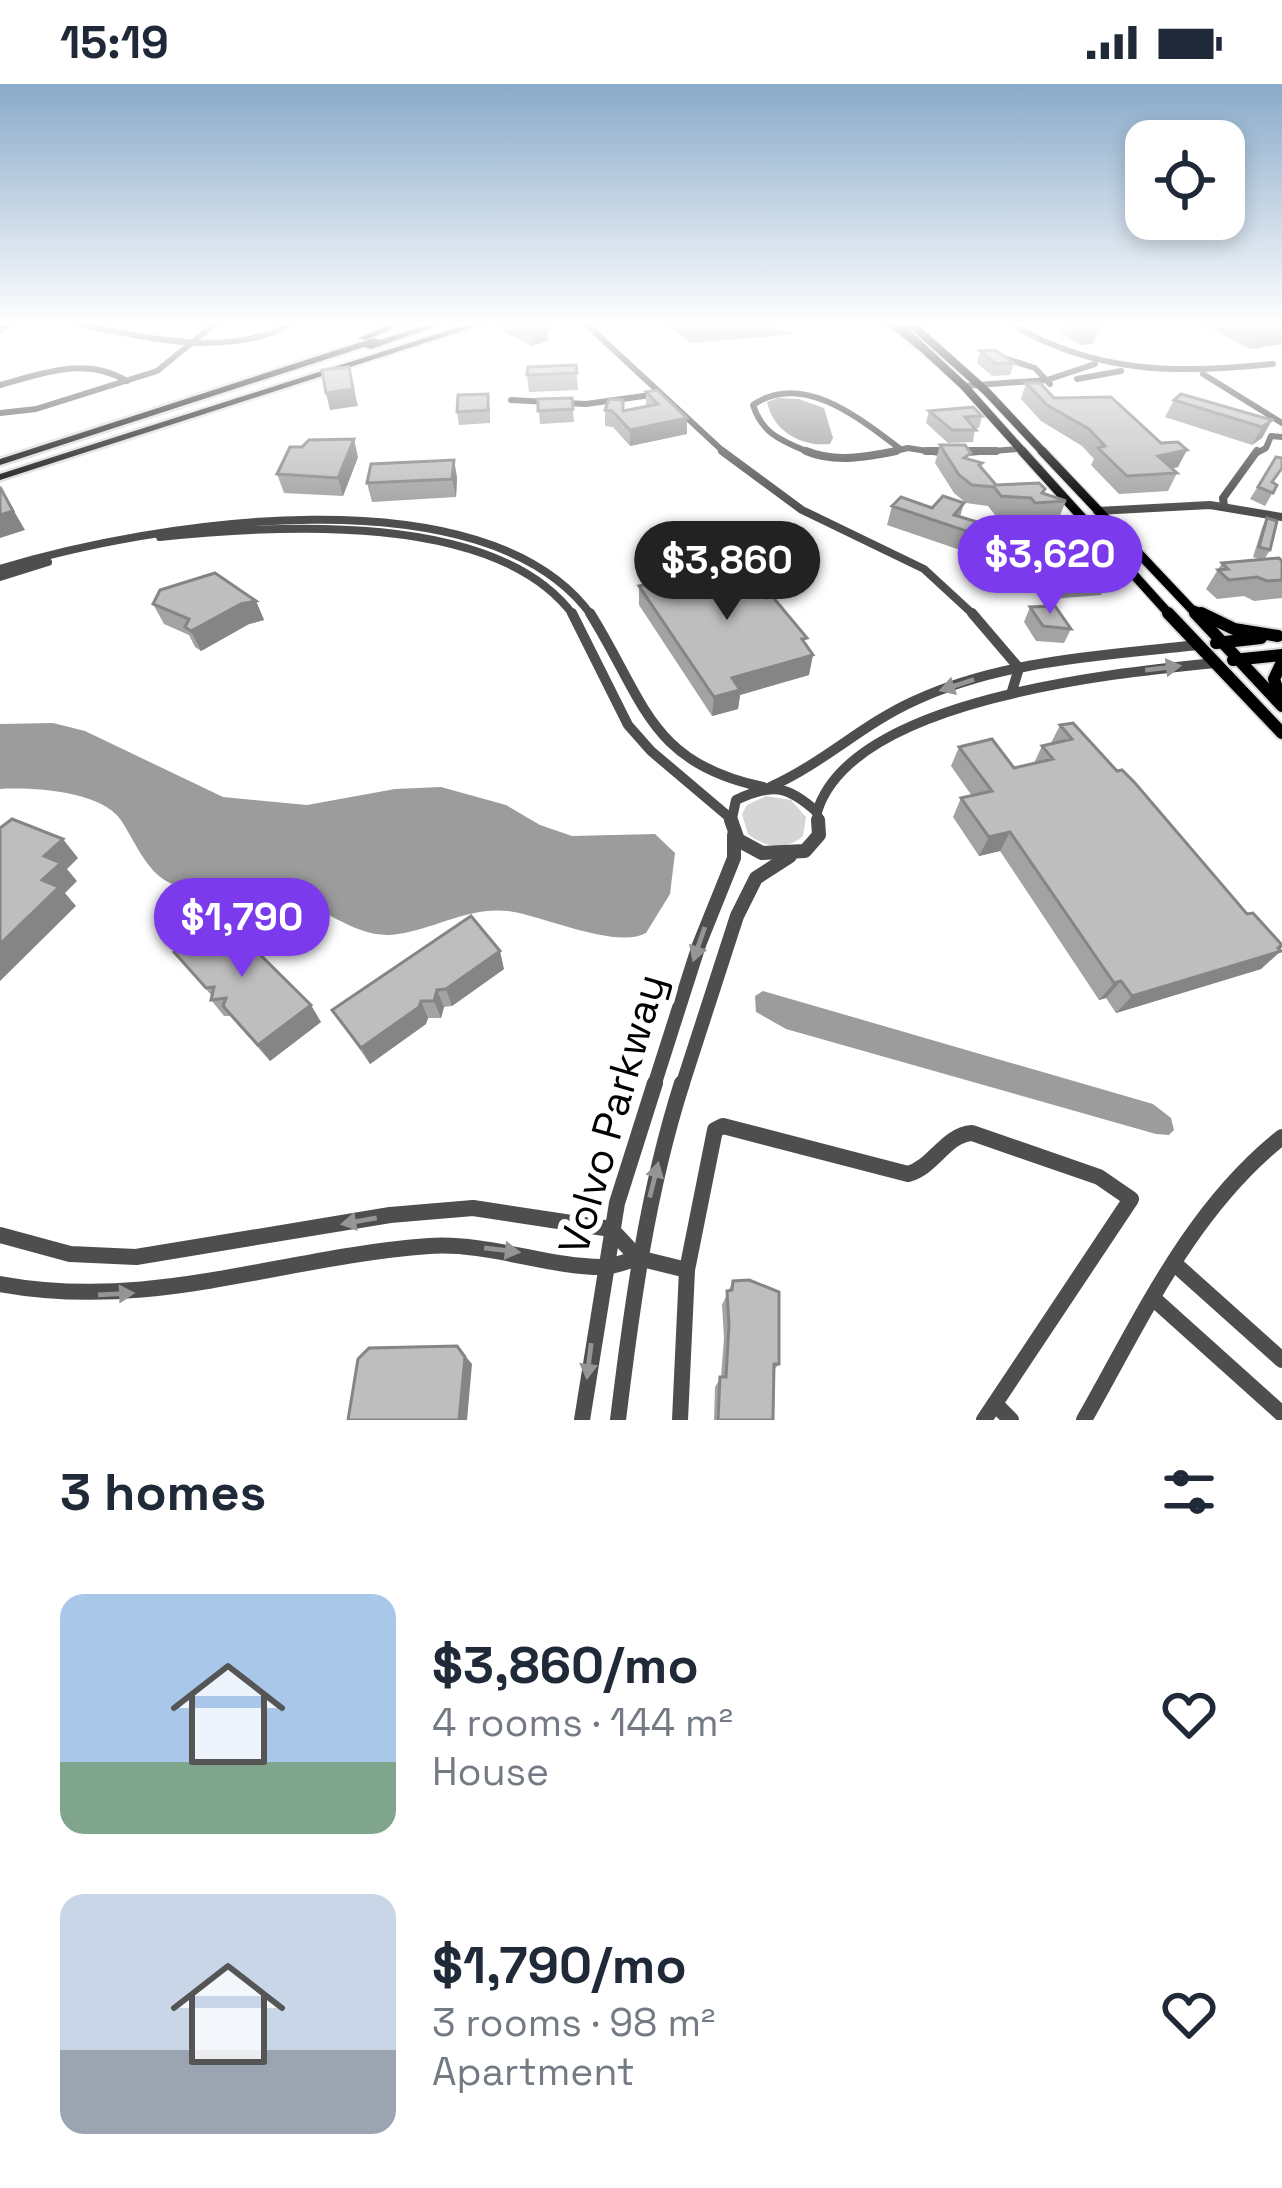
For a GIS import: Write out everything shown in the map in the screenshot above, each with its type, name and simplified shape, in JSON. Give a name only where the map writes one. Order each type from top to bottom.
[{"type":"highway","points":[[0,467],[229,386]]},
{"type":"highway","points":[[0,467],[241,386]]},
{"type":"highway","points":[[0,467],[250,386]]},
{"type":"highway","points":[[0,467],[272,386]]},
{"type":"main road","points":[[964,386],[1022,428]]},
{"type":"main road","points":[[964,386],[1282,733]]},
{"type":"main road","points":[[985,386],[1175,596],[1282,704]]},
{"type":"main road","points":[[1175,596],[1226,626],[1280,636]]},
{"type":"main road","points":[[1197,645],[1280,636]]},
{"type":"main road","points":[[1282,659],[1274,681],[1282,704]]},
{"type":"main road","name":"Volvo Parkway","points":[[1214,662],[1282,659]]},
{"type":"street","points":[[0,413],[28,411],[109,386]]},
{"type":"street","points":[[654,386],[719,449],[790,504],[935,577],[1019,668]]},
{"type":"street","points":[[1229,386],[1282,418]]},
{"type":"street","points":[[511,400],[586,404],[661,393]]},
{"type":"street","points":[[899,448],[849,413],[812,396],[772,393],[753,405],[764,430],[806,453],[856,459],[899,448],[949,454],[1019,449]]},
{"type":"street","points":[[1224,506],[1223,498],[1258,449],[1266,448],[1271,436],[1282,437]]},
{"type":"street","points":[[1096,511],[1224,506],[1282,517]]},
{"type":"street","points":[[0,573],[102,540],[231,522],[398,528],[481,540],[545,567],[577,595],[599,624],[636,702],[680,753],[718,778],[799,794],[817,812]]},
{"type":"street","points":[[0,573],[107,546],[210,531],[361,535],[468,548],[507,563],[558,597],[583,630],[629,726],[650,751],[729,817],[734,835],[758,854],[790,856]]},
{"type":"street","points":[[729,817],[743,794],[806,773],[869,725],[910,703],[1019,668],[1197,645]]},
{"type":"street","name":"Volvo Parkway","points":[[618,1420],[638,1258],[665,1137],[722,955],[752,884],[815,842],[820,827],[817,812],[832,782],[890,738],[945,711],[1034,686],[1214,662]]},
{"type":"street","points":[[1034,686],[1033,676],[1050,663]]},
{"type":"street","points":[[1012,691],[1019,668]]},
{"type":"street","name":"Volvo Parkway","points":[[582,1420],[611,1229],[663,1050],[706,922],[734,858],[734,835]]},
{"type":"street","points":[[680,1420],[687,1270],[718,1126],[908,1174],[922,1170],[959,1134],[971,1133],[1099,1177],[1126,1194],[1130,1205],[989,1412],[1011,1420]]},
{"type":"street","points":[[1084,1420],[1175,1265],[1237,1174],[1282,1137]]},
{"type":"street","points":[[0,1235],[70,1254],[136,1257],[428,1210],[493,1210],[611,1229],[638,1258]]},
{"type":"street","points":[[0,1284],[50,1294],[145,1293],[430,1246],[505,1250],[604,1268],[638,1258],[687,1270]]},
{"type":"street","points":[[1175,1265],[1282,1360]]},
{"type":"street","points":[[1154,1299],[1282,1414]]},
{"type":"shaded area","points":[[778,398],[824,408],[833,438],[830,444],[799,440],[782,429],[767,402]]},
{"type":"shaded area","points":[[53,723],[85,731],[223,797],[307,805],[395,789],[441,787],[506,805],[540,825],[572,836],[655,834],[675,853],[670,894],[646,933],[634,937],[601,935],[499,910],[384,935],[356,928],[288,896],[184,888],[161,878],[120,819],[97,802],[47,790],[0,789],[0,724]]},
{"type":"shaded area","points":[[766,796],[791,800],[806,817],[803,836],[776,846],[748,834],[742,814],[747,805]]},
{"type":"shaded area","points":[[763,991],[1153,1104],[1171,1118],[1174,1130],[1169,1135],[1156,1134],[786,1029],[756,1012],[755,996]]},
{"type":"building","points":[[325,386],[353,386],[353,389],[326,393]]},
{"type":"building","points":[[1029,386],[1043,386],[1054,398],[1111,397],[1161,443],[1178,442],[1187,450],[1158,456],[1177,473],[1127,476],[1098,448],[1105,446],[1089,429],[1047,405]]},
{"type":"building","points":[[657,390],[687,418],[630,430],[605,410],[609,399],[623,400],[623,411],[658,404],[646,392]]},
{"type":"building","points":[[488,394],[488,410],[457,412],[458,395]]},
{"type":"building","points":[[1181,394],[1272,420],[1262,427],[1174,400]]},
{"type":"building","points":[[572,398],[573,409],[538,411],[538,399]]},
{"type":"building","points":[[973,407],[982,416],[965,417],[976,430],[952,430],[929,411]]},
{"type":"building","points":[[354,439],[338,478],[277,474],[290,447],[302,447],[309,440]]},
{"type":"building","points":[[940,445],[965,445],[971,453],[964,458],[982,463],[979,465],[996,485],[1039,483],[1045,489],[1042,493],[1066,501],[1035,503],[1031,498],[1001,496],[994,487],[972,485],[959,475]]},
{"type":"building","points":[[1276,457],[1282,458],[1282,468],[1272,482],[1277,485],[1273,493],[1258,487]]},
{"type":"building","points":[[454,460],[452,479],[367,483],[371,464]]},
{"type":"building","points":[[0,487],[13,511],[0,515]]},
{"type":"building","points":[[943,496],[964,503],[954,515],[984,524],[975,534],[892,506],[901,497],[932,508]]},
{"type":"building","points":[[1267,518],[1277,521],[1270,550],[1259,547]]},
{"type":"building","points":[[1056,520],[1067,530],[1043,535],[1031,526]]},
{"type":"building","points":[[1086,550],[1111,575],[1059,579],[1050,576],[1053,573],[1039,554]]},
{"type":"building","points":[[732,558],[741,567],[758,563],[773,580],[755,584],[767,598],[772,596],[807,638],[802,639],[813,655],[732,678],[740,690],[714,697],[639,586]]},
{"type":"building","points":[[1279,558],[1282,580],[1229,580],[1218,570],[1228,569],[1222,563]]},
{"type":"building","points":[[215,573],[256,601],[191,631],[185,627],[189,619],[153,604],[160,590]]},
{"type":"building","points":[[1055,606],[1071,629],[1043,626],[1030,607]]},
{"type":"building","points":[[1073,723],[1117,771],[1122,770],[1135,783],[1247,914],[1253,913],[1282,945],[1281,951],[1132,996],[1121,981],[1114,983],[1010,832],[989,837],[961,798],[992,791],[959,747],[992,739],[1014,768],[1053,759],[1042,746],[1072,739],[1060,725]]},
{"type":"building","points":[[12,819],[63,839],[44,856],[61,863],[42,880],[59,887],[0,944],[0,828]]},
{"type":"building","points":[[220,915],[311,1005],[258,1045],[223,1006],[226,998],[211,1000],[214,987],[206,988],[174,952]]},
{"type":"building","points":[[471,916],[500,951],[446,989],[437,990],[434,1001],[421,1001],[361,1048],[332,1010]]},
{"type":"building","points":[[749,1280],[779,1292],[773,1420],[718,1420],[720,1377],[726,1377],[727,1291],[732,1290],[733,1281]]},
{"type":"building","points":[[457,1346],[465,1357],[459,1420],[348,1420],[358,1359],[369,1348]]}]
